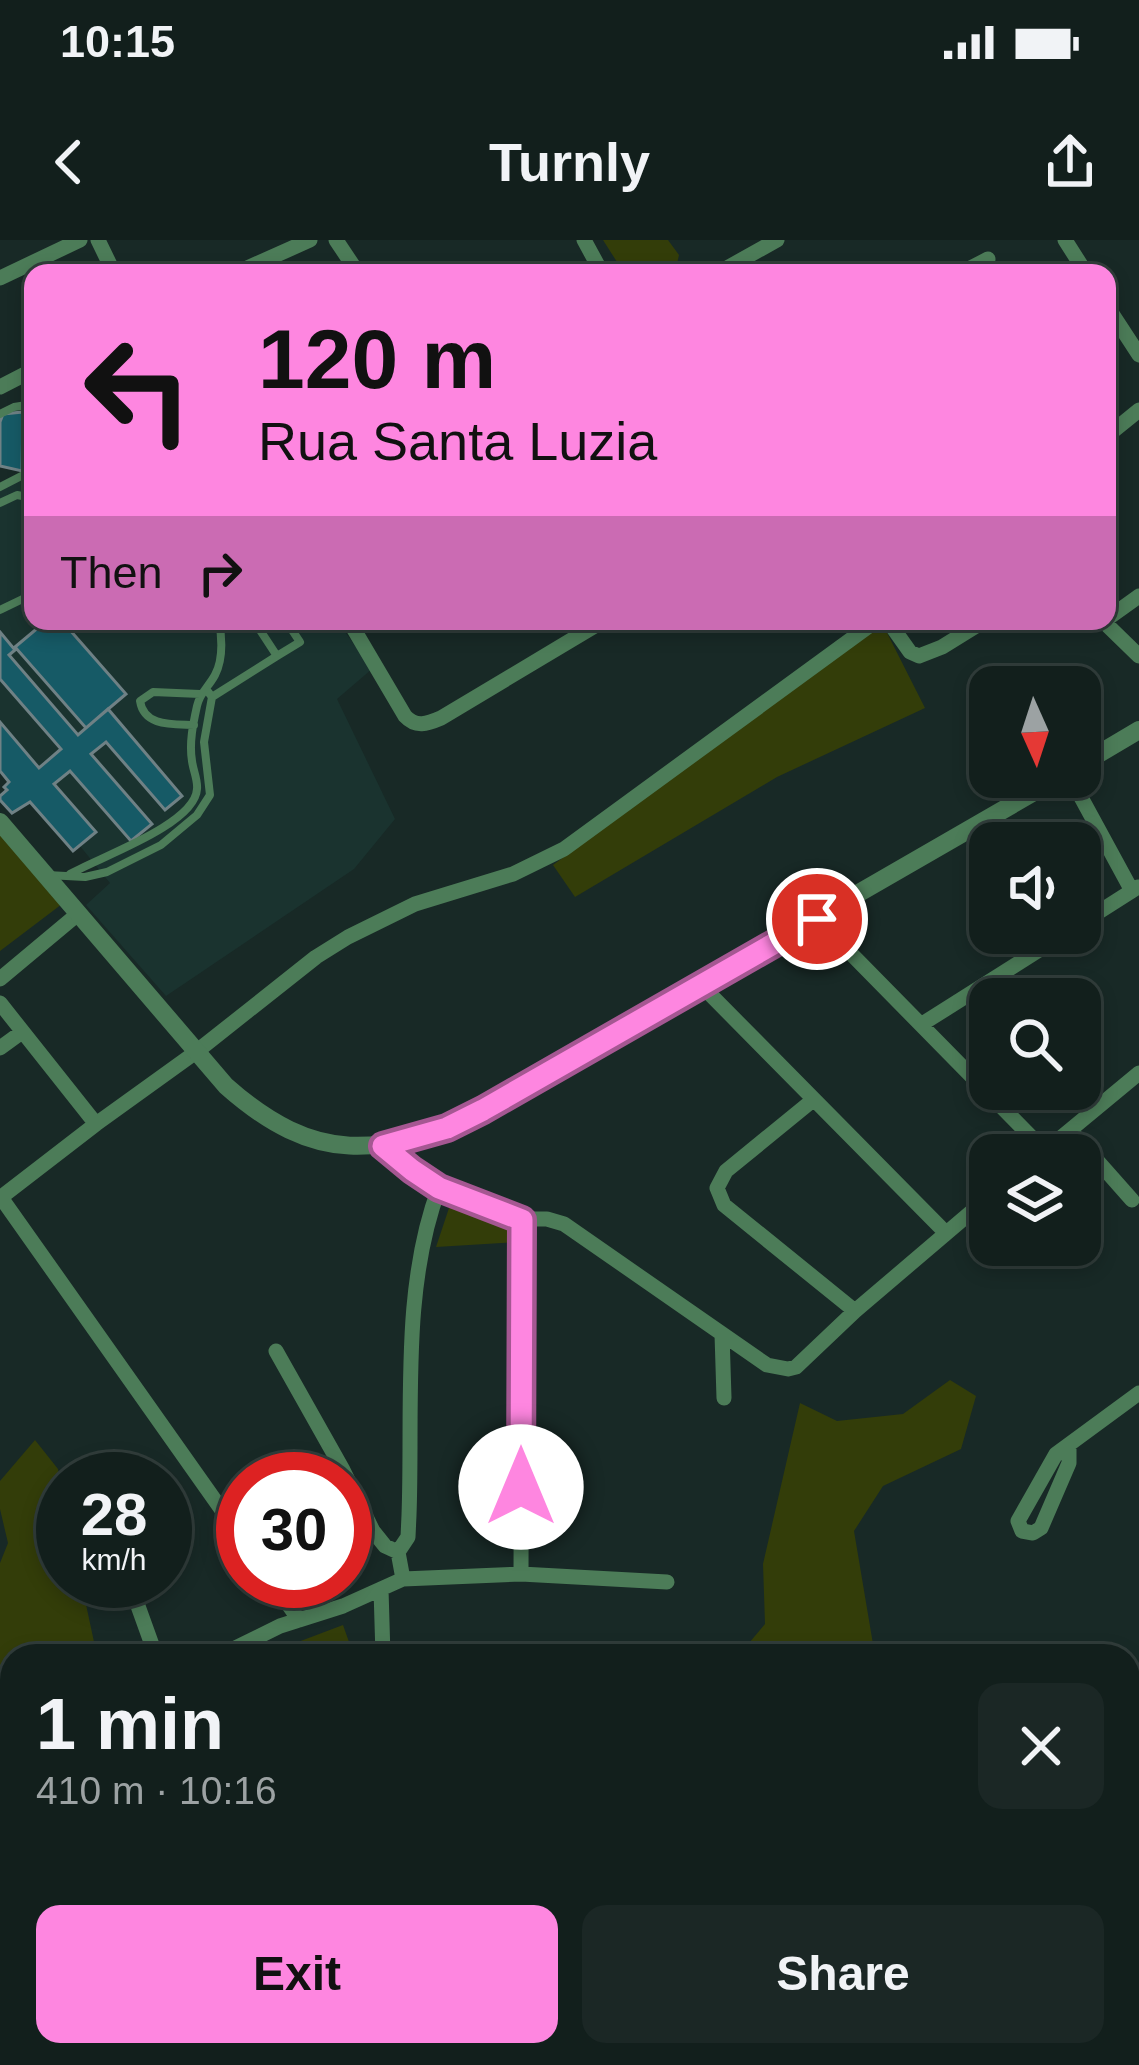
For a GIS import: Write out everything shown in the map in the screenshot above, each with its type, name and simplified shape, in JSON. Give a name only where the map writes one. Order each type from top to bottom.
[{"type":"street","points":[[29,264],[80,240]]},
{"type":"street","points":[[256,264],[310,240]]},
{"type":"street","points":[[734,264],[777,240]]},
{"type":"street","points":[[978,264],[988,259]]},
{"type":"street","points":[[1116,320],[1139,355]]},
{"type":"street","points":[[354,630],[405,716],[416,724],[441,718],[588,630]]},
{"type":"street","points":[[216,1502],[0,1197],[316,957],[415,904],[539,863],[584,836],[864,630]]},
{"type":"street","points":[[894,630],[914,655],[925,655],[968,630]]},
{"type":"street","points":[[1114,630],[1139,656]]},
{"type":"street","points":[[1101,753],[1139,730]]},
{"type":"street","points":[[0,822],[196,1052],[250,1108],[275,1124],[339,1145],[383,1146],[460,1121],[1024,798]]},
{"type":"street","points":[[1082,798],[1136,889],[1101,911]]},
{"type":"street","points":[[0,979],[79,913]]},
{"type":"street","points":[[817,919],[1025,1134]]},
{"type":"street","points":[[922,1024],[1033,954]]},
{"type":"street","points":[[701,985],[946,1233]]},
{"type":"street","points":[[0,1003],[96,1124]]},
{"type":"street","points":[[0,1048],[22,1032]]},
{"type":"street","points":[[1065,1134],[1139,1073]]},
{"type":"street","points":[[813,1100],[726,1171],[717,1188],[724,1204],[855,1311]]},
{"type":"street","points":[[1070,1130],[1132,1200]]},
{"type":"street","points":[[383,1146],[439,1188],[522,1220],[564,1224],[778,1369],[796,1366],[969,1214]]},
{"type":"street","points":[[398,1552],[408,1537],[410,1516],[416,1285],[439,1188]]},
{"type":"street","points":[[521,1574],[522,1220]]},
{"type":"street","points":[[722,1334],[724,1398]]},
{"type":"street","points":[[276,1351],[373,1531],[385,1546],[398,1552]]},
{"type":"street","points":[[1069,1446],[1069,1463],[1041,1528],[1022,1531],[1018,1521],[1056,1454],[1139,1393]]},
{"type":"street","points":[[398,1552],[403,1580]]},
{"type":"street","points":[[246,1644],[403,1580],[521,1574],[667,1582]]},
{"type":"street","points":[[381,1589],[383,1644]]},
{"type":"street","points":[[139,1608],[152,1644]]},
{"type":"street","points":[[291,1608],[299,1620]]},
{"type":"lane","points":[[70,874],[152,835],[192,801],[197,789],[190,752],[194,725],[220,664],[219,630]]},
{"type":"lane","points":[[260,630],[278,656]]},
{"type":"lane","points":[[194,725],[153,720],[140,701],[153,692],[206,693],[300,642],[292,630]]},
{"type":"lane","points":[[46,875],[94,876],[142,856],[203,808],[210,795],[204,742],[206,693]]},
{"type":"shaded area","points":[[24,479],[24,630],[344,630],[372,669],[337,699],[395,819],[354,869],[166,996],[86,905],[110,883],[80,846],[73,851],[30,802],[12,813],[0,800],[9,782],[0,771],[0,491]]},
{"type":"green space","points":[[603,240],[668,240],[679,255],[677,264],[618,264]]},
{"type":"green space","points":[[869,630],[886,630],[925,708],[777,777],[575,897],[553,865]]},
{"type":"green space","points":[[0,825],[66,901],[0,951]]},
{"type":"green space","points":[[453,1196],[521,1226],[519,1242],[436,1247]]},
{"type":"green space","points":[[950,1380],[976,1396],[961,1449],[883,1486],[854,1531],[873,1644],[748,1644],[765,1624],[763,1564],[800,1403],[837,1421],[903,1414]]},
{"type":"green space","points":[[35,1440],[45,1452],[36,1452],[36,1608],[87,1608],[94,1644],[0,1644],[0,1563],[8,1543],[0,1481]]},
{"type":"green space","points":[[343,1625],[350,1644],[293,1644]]},
{"type":"building","points":[[23,412],[22,471],[0,466],[0,422],[3,414]]},
{"type":"building","points":[[35,630],[70,630],[126,694],[86,728],[15,647]]},
{"type":"building","points":[[0,632],[15,650],[9,655],[78,735],[108,709],[182,796],[165,810],[106,742],[91,754],[152,824],[131,841],[70,771],[54,784],[96,832],[73,851],[30,802],[12,813],[0,800],[9,782],[0,771],[0,722],[39,768],[61,749],[0,679]]},
{"type":"route","points":[[521,1487],[522,1220],[439,1188],[383,1146],[447,1128],[483,1110],[817,919]]}]
